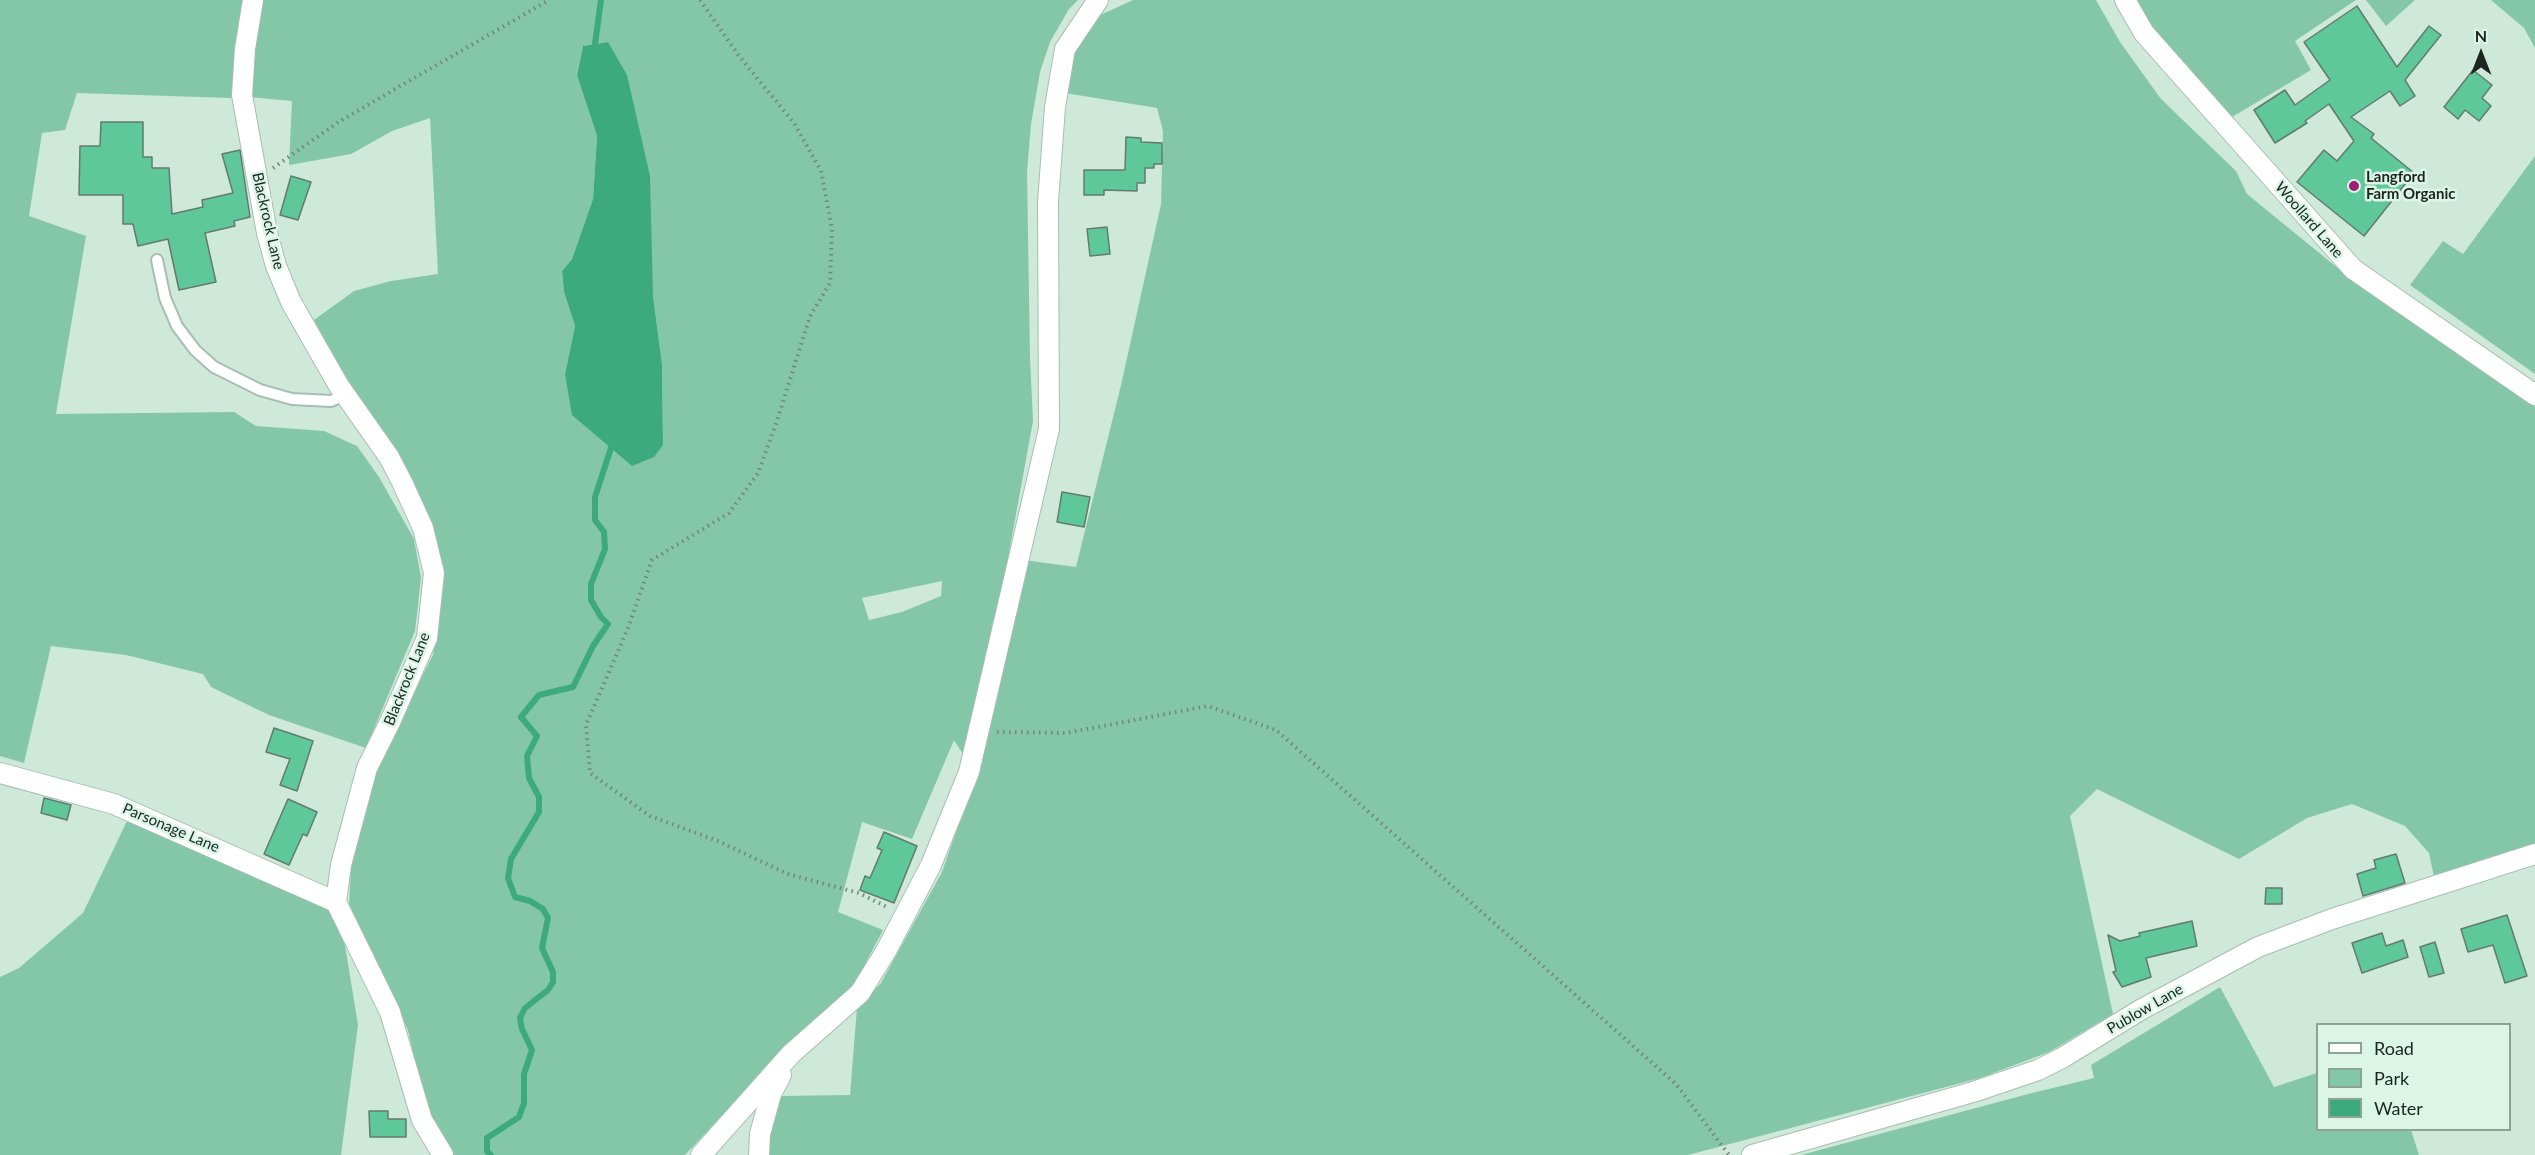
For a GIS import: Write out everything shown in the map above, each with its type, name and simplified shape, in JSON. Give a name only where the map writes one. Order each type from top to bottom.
[{"type":"street","name":"Blackrock Lane","points":[[253,0],[245,49],[242,95],[267,233],[276,266],[291,302],[345,395],[389,457],[402,482],[423,528],[434,573],[427,638],[367,768],[341,865],[336,902]]},
{"type":"street","points":[[701,1155],[791,1054],[860,993],[886,951],[931,865],[969,772],[1049,429],[1048,202],[1054,107],[1065,49],[1098,0]]},
{"type":"street","name":"Woollard Lane","points":[[2125,0],[2144,33],[2353,269],[2535,395]]},
{"type":"street","name":"Parsonage Lane","points":[[0,773],[114,804],[336,902]]},
{"type":"street","name":"Publow Lane","points":[[1752,1155],[1973,1092],[2038,1070],[2142,1009],[2258,947],[2332,919],[2535,854]]},
{"type":"street","points":[[336,902],[390,1012],[422,1120],[443,1155]]},
{"type":"street","points":[[759,1155],[760,1134],[771,1094],[791,1054]]},
{"type":"lane","points":[[157,260],[165,297],[177,326],[195,350],[214,367],[260,390],[292,399],[331,401],[345,395]]},
{"type":"path","points":[[258,179],[340,121],[549,0]]},
{"type":"path","points":[[700,0],[739,56],[794,123],[821,171],[832,229],[830,283],[810,316],[777,424],[759,473],[729,513],[652,560],[628,628],[586,725],[590,773],[650,816],[718,840],[788,874],[859,893],[904,916]]},
{"type":"path","points":[[979,732],[1066,733],[1208,706],[1276,730],[1676,1084],[1729,1155]]},
{"type":"green space","points":[[0,0],[244,0],[231,98],[77,93],[65,130],[42,133],[29,216],[86,236],[56,414],[234,412],[256,426],[324,431],[357,446],[379,477],[414,539],[421,578],[415,631],[366,748],[269,715],[211,687],[203,674],[126,655],[51,646],[24,763],[0,756]]},
{"type":"green space","points":[[261,0],[1078,0],[1069,9],[1050,42],[1040,72],[1031,124],[1027,172],[1033,421],[1008,558],[1076,567],[1122,381],[1161,204],[1163,131],[1157,108],[1065,93],[1072,54],[1096,17],[1133,0],[2096,0],[2120,42],[2161,99],[2236,171],[2247,194],[2345,274],[2535,407],[2535,845],[2434,877],[2429,853],[2405,826],[2352,804],[2307,818],[2239,859],[2097,789],[2070,816],[2113,1014],[2049,1052],[1980,1078],[1688,1155],[764,1155],[778,1096],[850,1095],[857,1008],[881,983],[942,872],[976,775],[954,740],[912,839],[862,822],[838,912],[883,930],[852,989],[793,1039],[685,1155],[452,1155],[427,1115],[408,1030],[349,906],[351,867],[358,827],[376,768],[433,655],[442,588],[353,393],[314,320],[354,291],[391,281],[438,274],[430,118],[392,131],[351,154],[289,165],[292,101],[249,97]],"holes":[[[608,42],[653,296],[662,364],[663,445],[565,374],[575,326],[564,292],[562,271],[572,259],[593,199],[597,136],[577,74],[583,46]],[[942,581],[941,596],[902,612],[869,620],[862,598]]]},
{"type":"green space","points":[[2135,0],[2356,0],[2295,41],[2311,70],[2227,120],[2148,23]]},
{"type":"green space","points":[[2366,0],[2415,0],[2386,26]]},
{"type":"green space","points":[[2491,0],[2535,0],[2535,48],[2524,28]]},
{"type":"green space","points":[[2535,156],[2535,374],[2410,285],[2443,241],[2463,254]]},
{"type":"green space","points":[[127,821],[331,910],[342,927],[358,1025],[341,1155],[0,1155],[0,977],[19,968],[83,913]]},
{"type":"green space","points":[[2220,987],[2274,1087],[2316,1073],[2316,1131],[2411,1131],[2419,1155],[1801,1155],[2094,1078],[2091,1065]]},
{"type":"water","points":[[608,42],[627,75],[650,176],[653,296],[662,364],[663,445],[654,457],[632,466],[572,415],[565,374],[575,326],[564,292],[562,271],[572,259],[593,199],[597,136],[577,75],[583,46]]},
{"type":"building","points":[[2357,6],[2397,67],[2429,26],[2441,35],[2405,80],[2415,96],[2400,106],[2390,91],[2351,117],[2374,134],[2371,138],[2414,173],[2364,236],[2297,182],[2324,150],[2337,161],[2354,141],[2329,104],[2305,121],[2307,123],[2275,143],[2254,110],[2285,90],[2295,105],[2330,80],[2304,42]]},
{"type":"building","points":[[2473,70],[2492,85],[2482,98],[2491,106],[2479,121],[2465,110],[2458,119],[2444,107]]},
{"type":"building","points":[[101,122],[143,122],[143,157],[152,157],[152,168],[169,168],[172,214],[203,207],[202,200],[233,193],[222,154],[240,150],[250,217],[234,221],[235,226],[205,233],[216,282],[179,290],[168,239],[138,246],[133,224],[123,224],[123,195],[79,195],[80,146],[100,146]]},
{"type":"building","points":[[1126,137],[1141,138],[1141,142],[1162,143],[1162,164],[1154,164],[1154,168],[1145,168],[1145,183],[1137,183],[1137,191],[1104,190],[1104,195],[1084,195],[1084,170],[1125,170]]},
{"type":"building","points":[[291,176],[311,182],[298,220],[280,215]]},
{"type":"building","points":[[1107,227],[1110,254],[1090,256],[1087,229]]},
{"type":"building","points":[[1062,492],[1090,497],[1084,527],[1057,522]]},
{"type":"building","points":[[274,728],[313,741],[297,791],[280,785],[290,759],[266,752]]},
{"type":"building","points":[[44,798],[71,805],[67,820],[41,813]]},
{"type":"building","points":[[288,799],[317,812],[307,836],[303,834],[289,865],[264,854]]},
{"type":"building","points":[[884,832],[917,846],[894,903],[860,890],[865,876],[870,878],[882,850],[877,848]]},
{"type":"building","points":[[2396,854],[2405,883],[2363,896],[2357,874],[2376,868],[2374,860]]},
{"type":"building","points":[[2266,888],[2282,888],[2282,904],[2265,904]]},
{"type":"building","points":[[2507,915],[2527,976],[2505,983],[2493,945],[2468,952],[2461,929]]},
{"type":"building","points":[[2192,921],[2197,946],[2146,958],[2151,977],[2122,987],[2113,972],[2116,971],[2108,935],[2120,941],[2140,936],[2139,933]]},
{"type":"building","points":[[2382,933],[2386,946],[2403,940],[2408,957],[2362,973],[2352,943]]},
{"type":"building","points":[[2435,942],[2444,973],[2429,977],[2420,947]]},
{"type":"building","points":[[369,1111],[388,1111],[388,1119],[406,1119],[406,1137],[370,1137]]},
{"type":"waterway","points":[[595,44],[601,0]]},
{"type":"waterway","points":[[491,1155],[487,1151],[487,1138],[519,1117],[524,1103],[524,1074],[532,1050],[522,1029],[520,1018],[525,1008],[548,990],[553,982],[553,972],[542,948],[548,918],[543,909],[530,901],[515,897],[508,878],[511,859],[539,812],[539,797],[529,778],[527,756],[537,736],[521,717],[539,695],[573,687],[593,646],[608,624],[591,600],[591,584],[605,549],[604,532],[595,520],[595,497],[611,448]]},
{"type":"place","name":"Langford Farm Organic","points":[[2354,186]]}]
